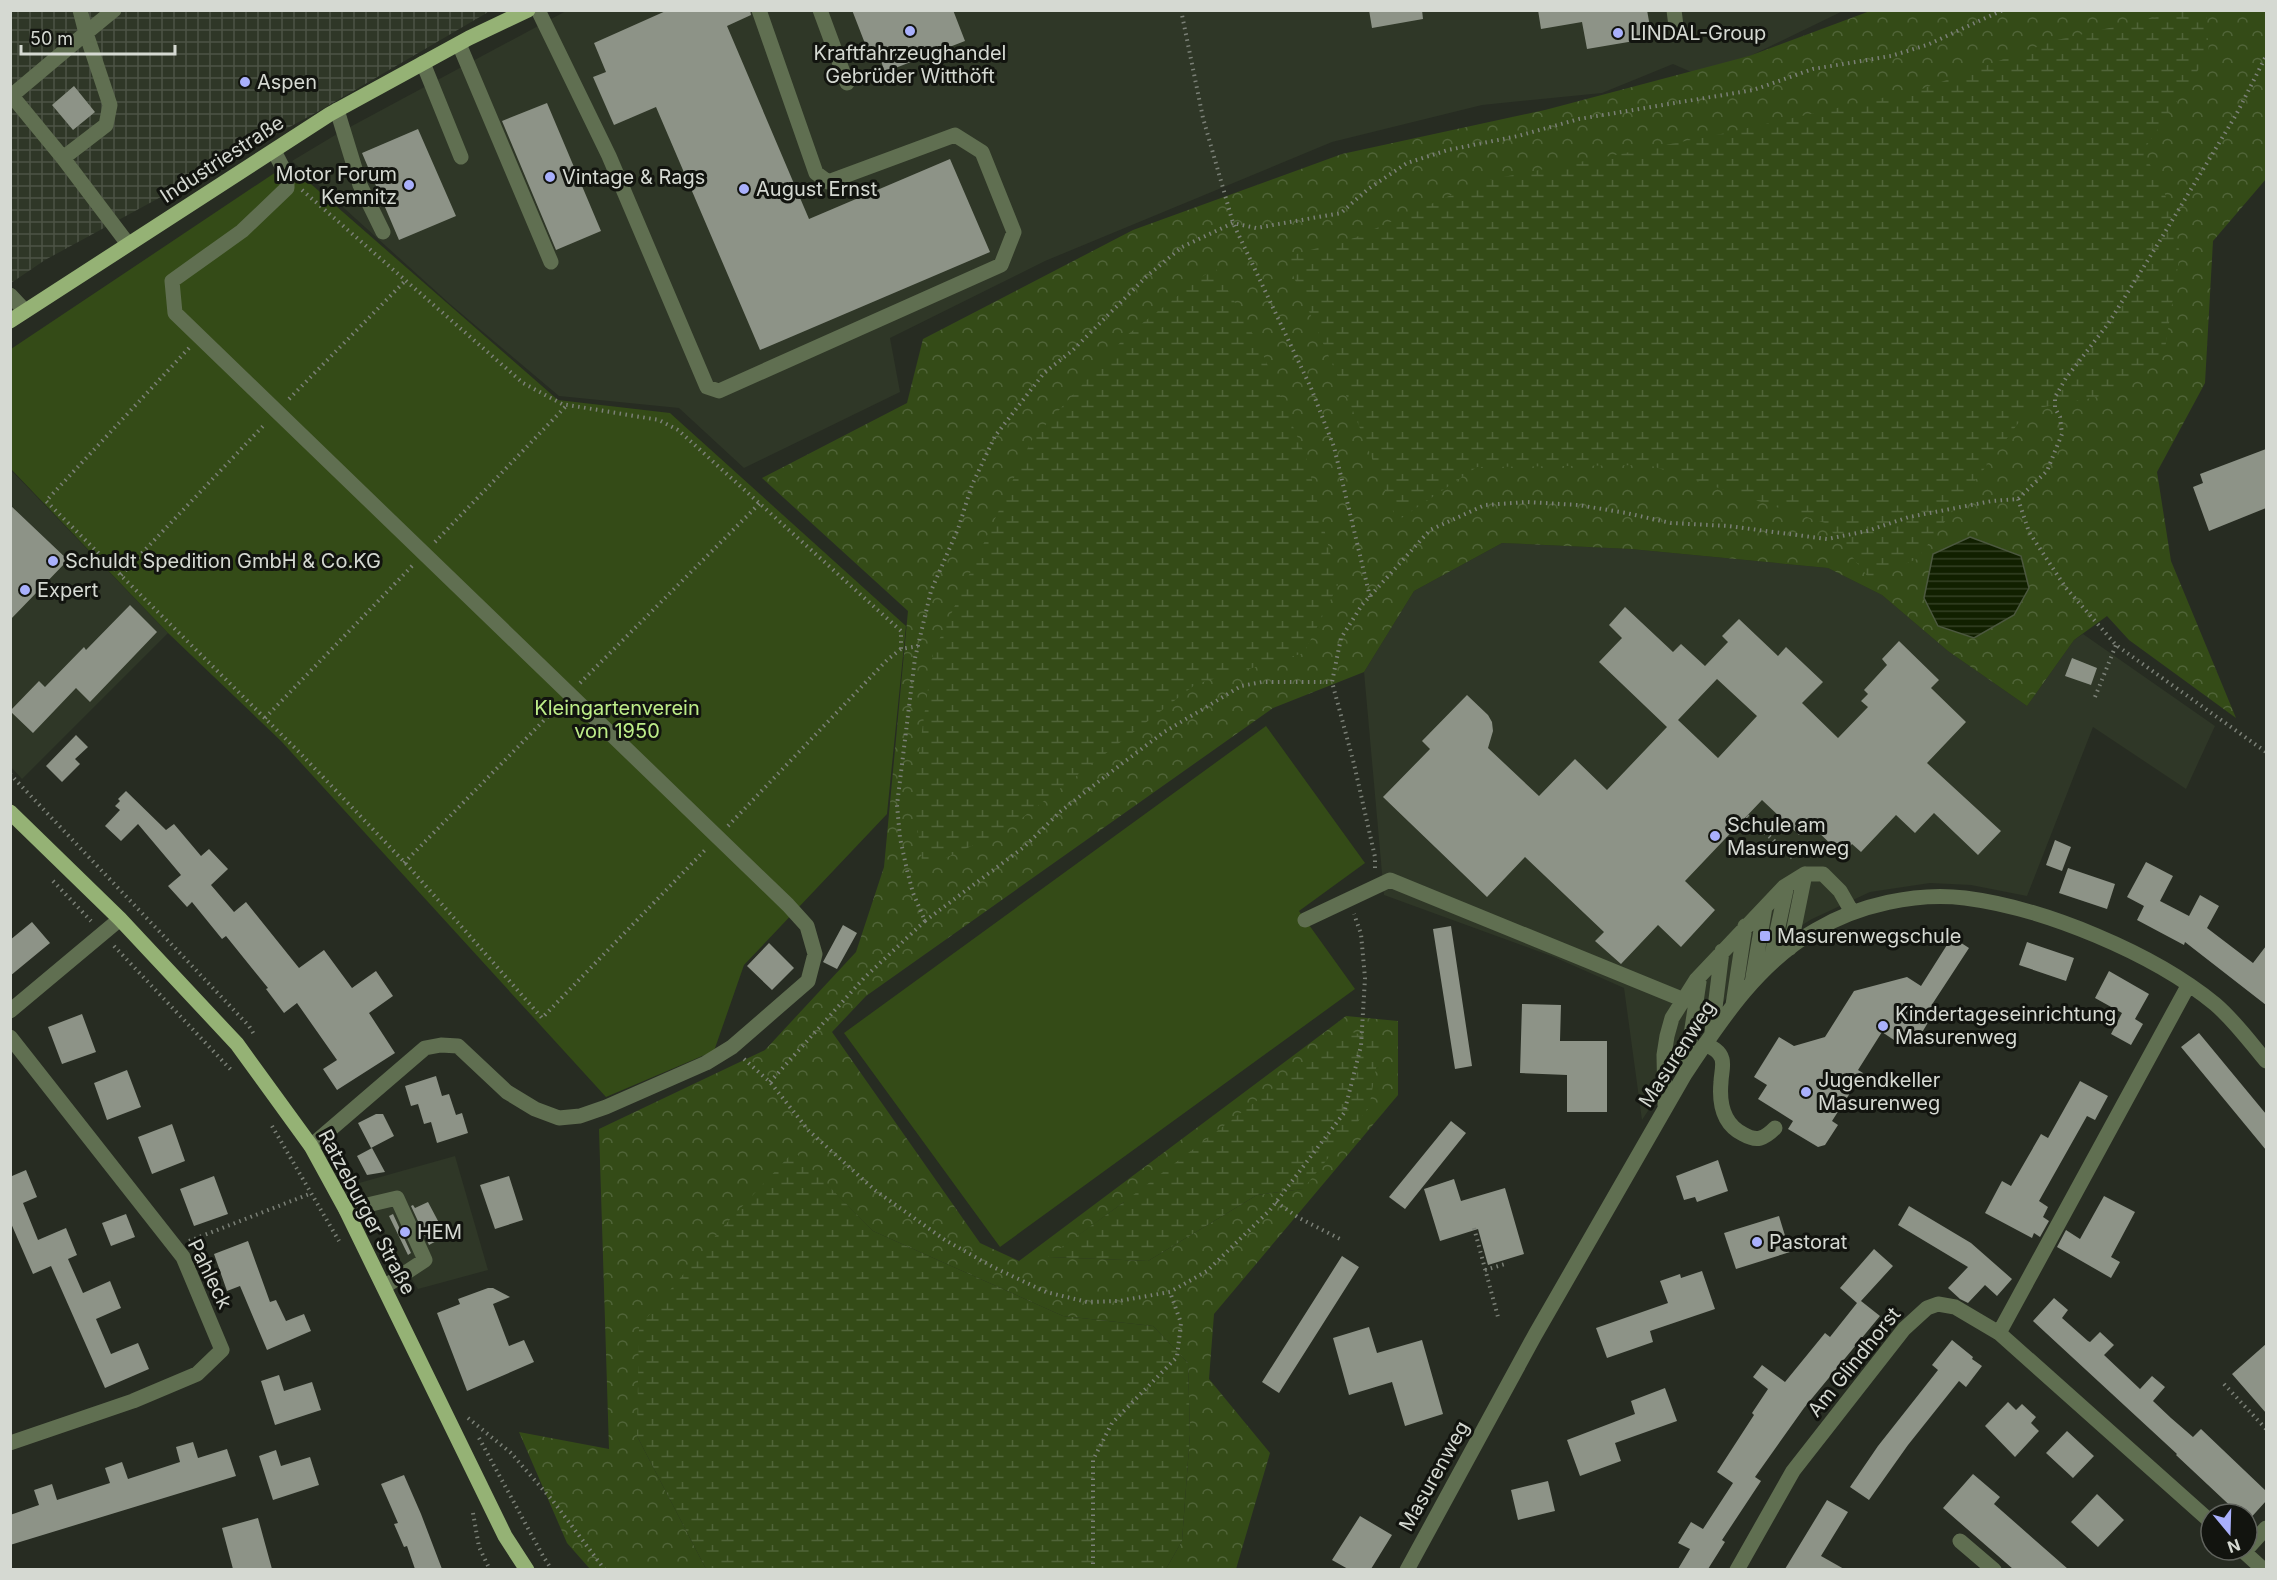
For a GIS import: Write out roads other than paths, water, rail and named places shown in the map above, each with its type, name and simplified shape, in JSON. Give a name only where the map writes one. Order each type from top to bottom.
[{"type":"main road","name":"Industriestraße","points":[[10,321],[337,110],[459,44],[528,10]]},
{"type":"main road","name":"Ratzeburger Straße","points":[[10,812],[120,920],[237,1044],[311,1146],[346,1210],[500,1525],[527,1569]]},
{"type":"street","points":[[63,158],[106,125],[110,105],[80,10]]},
{"type":"street","points":[[114,10],[11,97],[63,158],[128,244]]},
{"type":"street","points":[[538,10],[609,156],[707,387],[719,391],[1001,266],[1014,232],[982,152],[955,135],[828,182],[816,172],[759,10]]},
{"type":"street","points":[[820,10],[847,83]]},
{"type":"street","points":[[459,44],[551,262]]},
{"type":"street","points":[[423,63],[461,157]]},
{"type":"street","points":[[337,110],[360,185],[383,232]]},
{"type":"street","points":[[274,151],[287,177],[287,188],[242,231],[172,281],[175,313],[807,926],[815,954],[808,981],[732,1047],[706,1064],[629,1098],[580,1116],[559,1118],[535,1109],[507,1092],[458,1046],[441,1045],[425,1048],[311,1146]]},
{"type":"street","points":[[10,295],[26,311]]},
{"type":"street","points":[[1665,1108],[1664,1056],[1672,1018],[1700,976],[1745,926],[1802,869]]},
{"type":"street","points":[[1802,869],[1823,874],[1840,891],[1852,912]]},
{"type":"street","points":[[1790,948],[1802,869]]},
{"type":"street","points":[[1305,920],[1390,880],[1684,1000]]},
{"type":"street","points":[[1770,964],[1787,885]]},
{"type":"street","name":"Masurenweg","points":[[1407,1569],[1535,1335],[1685,1074],[1733,1005],[1752,983],[1770,964],[1814,930],[1852,912],[1921,897],[1964,898],[2044,917],[2113,943],[2150,962],[2188,986],[2215,1004],[2266,1061]]},
{"type":"street","points":[[1752,983],[1765,907]]},
{"type":"street","points":[[10,1011],[120,920]]},
{"type":"street","points":[[1733,1005],[1745,926]]},
{"type":"street","points":[[1722,951],[1708,1039],[1722,1058],[1720,1084],[1725,1118],[1735,1130],[1751,1139],[1765,1138],[1775,1128]]},
{"type":"street","points":[[1685,1074],[1700,976]]},
{"type":"street","points":[[1999,1333],[2188,986]]},
{"type":"street","name":"Pahleck","points":[[10,1037],[183,1257],[222,1350],[197,1374],[133,1401],[10,1443]]},
{"type":"street","points":[[346,1210],[397,1198],[425,1260],[384,1287]]},
{"type":"street","name":"Am Glindhorst","points":[[1737,1569],[1793,1471],[1904,1329],[1927,1308],[1938,1304],[1955,1307],[1999,1333],[2199,1511]]},
{"type":"street","points":[[1960,1541],[1994,1569]]},
{"type":"place","name":"Kraftfahrzeughandel Gebrüder Witthöft","points":[[910,31]]},
{"type":"place","name":"LINDAL-Group","points":[[1618,33]]},
{"type":"place","name":"Aspen","points":[[245,82]]},
{"type":"place","name":"Vintage & Rags","points":[[550,177]]},
{"type":"place","name":"Motor Forum Kemnitz","points":[[409,185]]},
{"type":"place","name":"August Ernst","points":[[744,189]]},
{"type":"place","name":"Schuldt Spedition GmbH & Co.KG","points":[[53,561]]},
{"type":"place","name":"Expert","points":[[25,590]]},
{"type":"place","name":"Schule am Masurenweg","points":[[1715,836]]},
{"type":"place","name":"Masurenwegschule","points":[[1765,936]]},
{"type":"place","name":"Kindertageseinrichtung Masurenweg","points":[[1883,1026]]},
{"type":"place","name":"Jugendkeller Masurenweg","points":[[1806,1092]]},
{"type":"place","name":"HEM","points":[[405,1232]]},
{"type":"place","name":"Pastorat","points":[[1757,1242]]},
{"type":"park label","name":"Kleingartenverein von 1950","points":[[617,720]]}]
